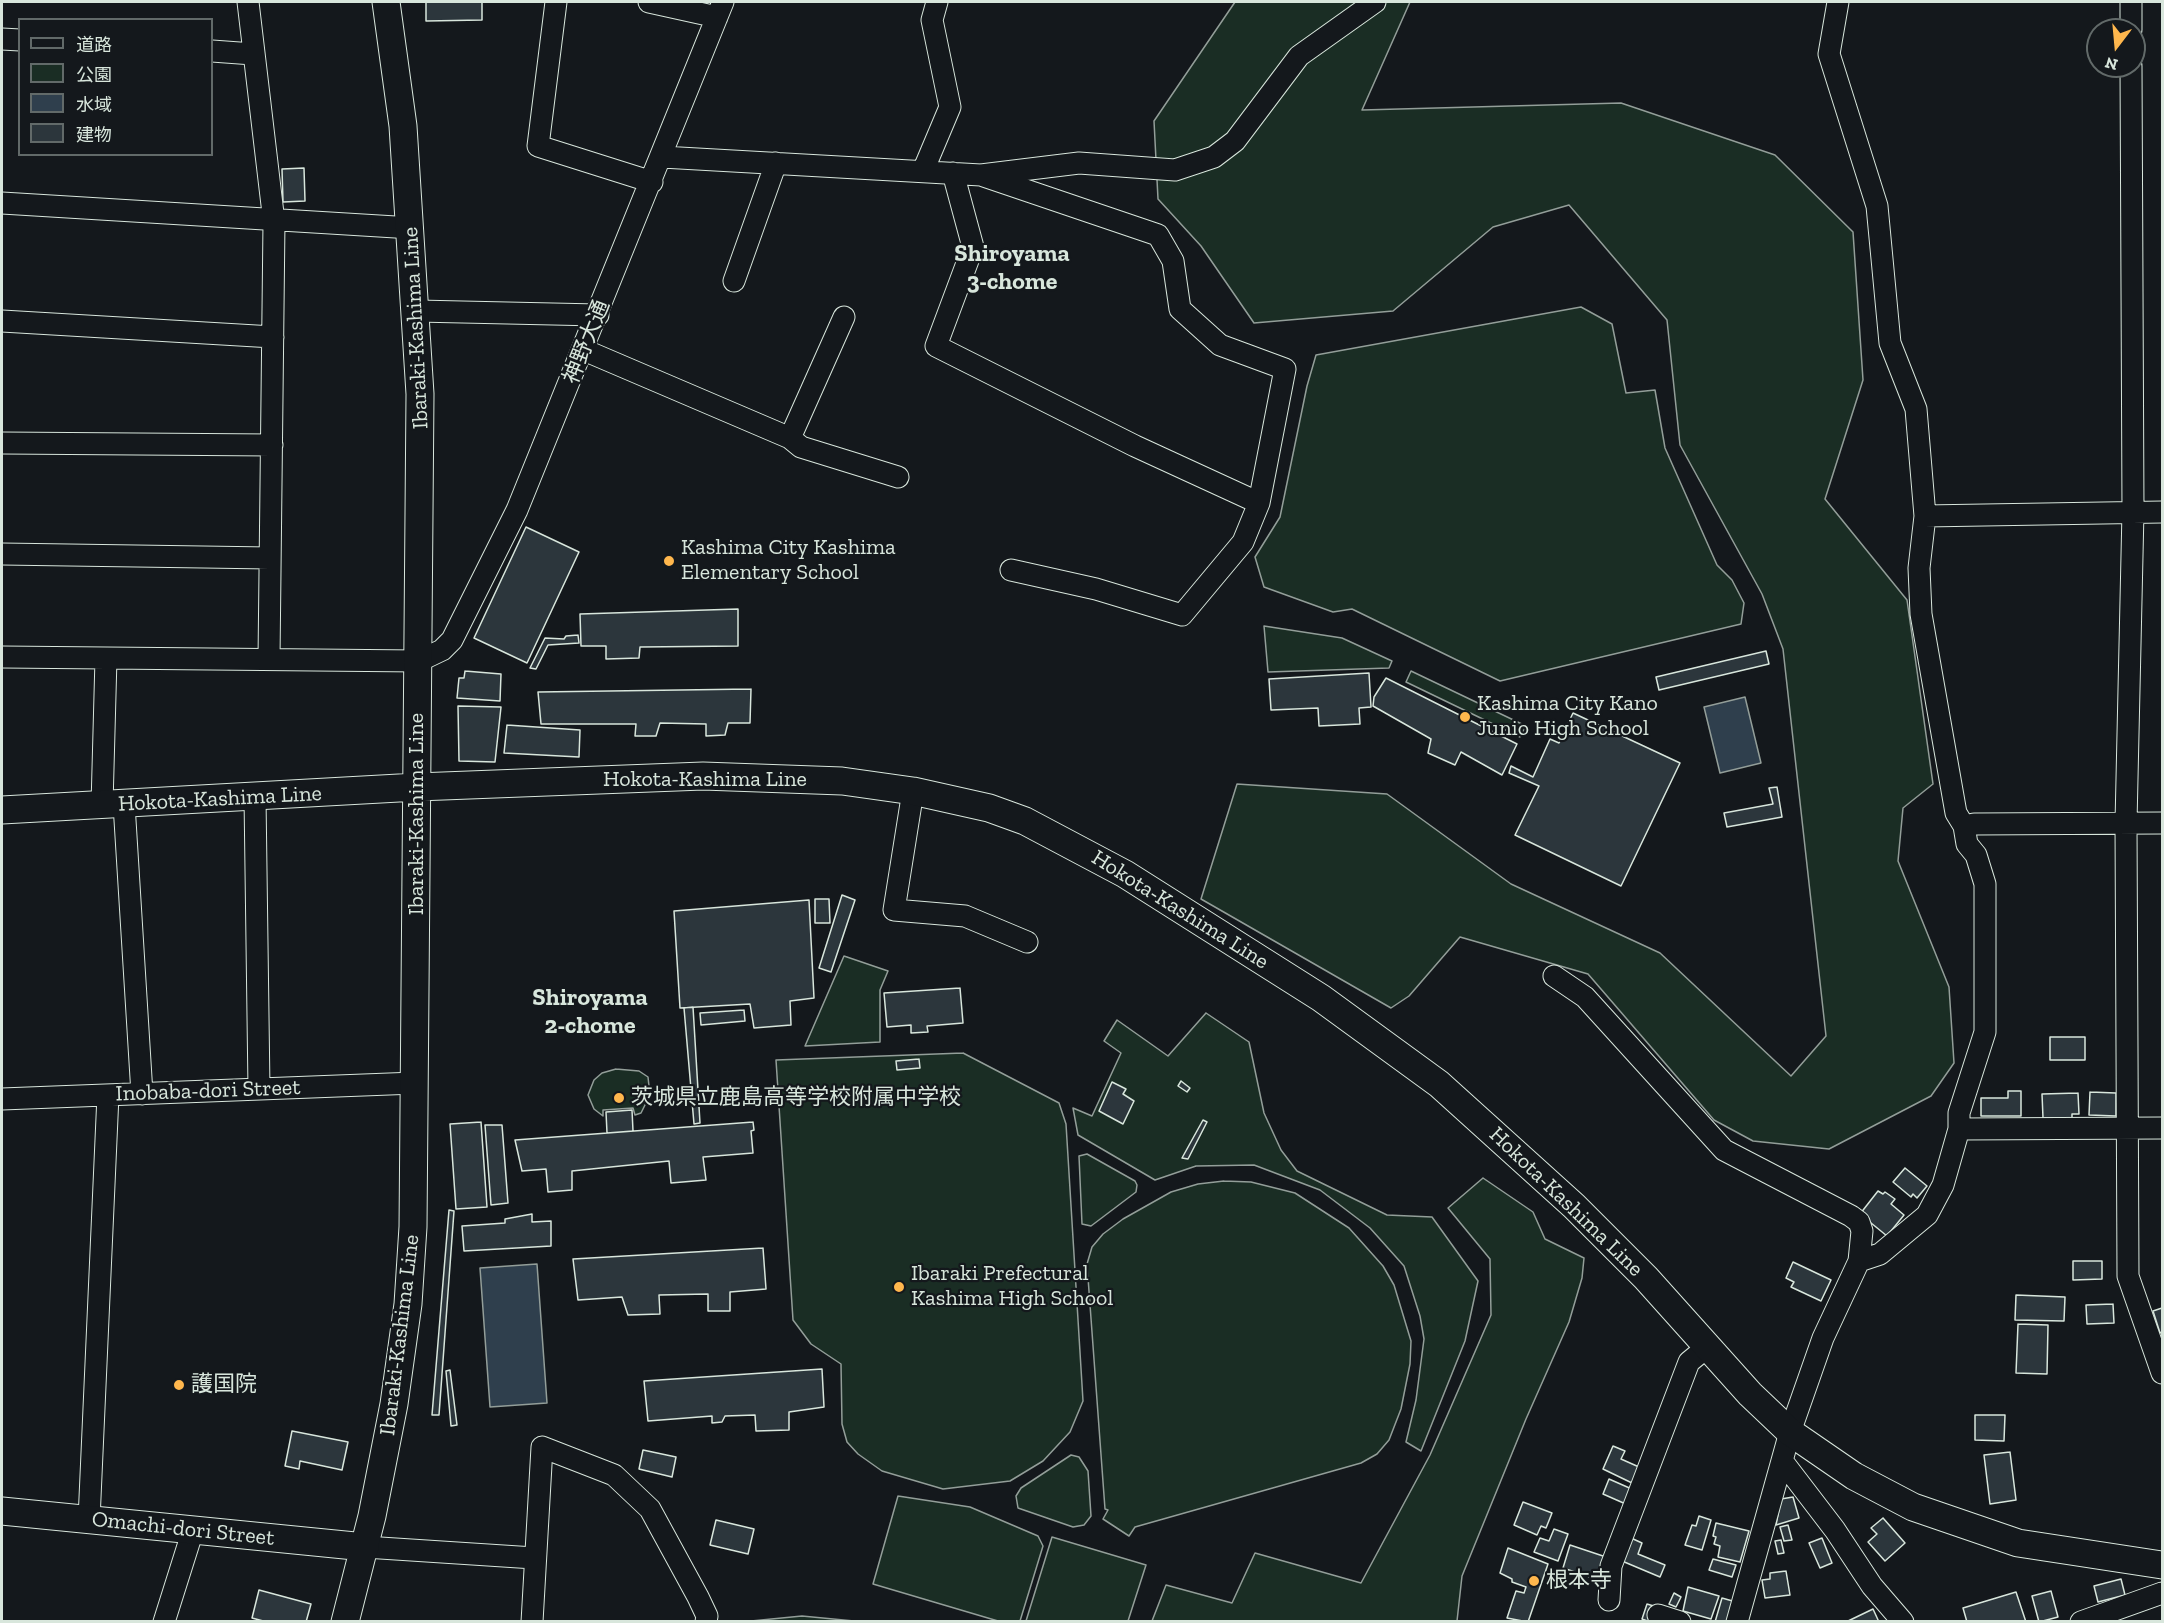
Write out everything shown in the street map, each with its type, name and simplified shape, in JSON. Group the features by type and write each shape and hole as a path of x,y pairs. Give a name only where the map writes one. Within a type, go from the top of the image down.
{"main road":[{"name":"Ibaraki-Kashima Line","path":"345,1622 365,1547 387,1443 408,1304 413,1227 421,486 417,311 412,228 403,126 386,2"},
{"name":"Hokota-Kashima Line","path":"2,810 417,787 703,776 842,781 913,791 989,808 1025,821 1084,850 1244,949 1380,1040 1439,1084 1574,1206 1646,1278 1706,1348 1790,1432 1854,1476 1913,1507 1968,1528 2018,1543 2163,1565"},
{"name":"Omachi-dori Street","path":"2,1511 365,1547"}],"street":[{"path":"248,2 274,222 269,659"},
{"path":"556,2 538,146 652,182"},
{"path":"649,2 720,9"},
{"path":"923,171 950,107 932,20 937,2"},
{"path":"662,157 981,175 1079,164 1175,170 1214,157 1235,141 1299,56 1375,2"},
{"path":"1838,2 1829,54 1877,206 1890,343 1916,409 1925,516 1919,568 1921,614 1956,813 1964,826 1967,844 1976,855 1985,884 1985,1032 1959,1113 1959,1129 1943,1185 1927,1215 1880,1254 1859,1261"},
{"path":"2131,2 2131,18"},
{"name":"神野大通","path":"419,661 442,650 456,633 517,510 584,350 720,9"},
{"path":"2,39 18,40"},
{"path":"213,51 253,54"},
{"path":"2131,78 2133,511 2127,823 2128,1276 2163,1373"},
{"path":"734,281 776,163"},
{"path":"953,173 972,248 936,346 1135,446 1259,503"},
{"path":"981,175 1158,235 1173,261 1180,309 1220,345 1285,369 1259,503 1243,542 1182,615 1096,589 1011,570"},
{"path":"2,203 274,222 412,228"},
{"path":"417,311 598,315"},
{"path":"790,438 844,317"},
{"path":"2,321 273,336"},
{"path":"584,350 790,438 801,447 898,477"},
{"path":"2,442 272,445"},
{"path":"1925,516 2163,512"},
{"path":"2,554 270,558"},
{"path":"2,657 419,661"},
{"path":"106,658 113,805 142,1094"},
{"path":"913,791 894,909 965,916 1027,942"},
{"path":"255,797 259,1089"},
{"path":"1964,826 1974,824 2163,823"},
{"path":"1554,976 1585,997 1724,1150 1859,1222 1862,1231 1859,1261 1823,1338 1790,1432 1737,1622"},
{"name":"Inobaba-dori Street","path":"2,1099 415,1083"},
{"path":"89,1520 108,1095"},
{"path":"1959,1129 2163,1128"},
{"path":"1609,1600 1611,1566 1689,1362 1706,1348"},
{"path":"532,1622 542,1447 614,1475 650,1509 698,1596 707,1616 706,1622"},
{"path":"1782,1462 1835,1530 1872,1586 1903,1622"},
{"path":"164,1622 193,1530"},
{"path":"365,1547 534,1558"},
{"path":"2082,1622 2163,1593"},
{"path":"1658,1615 1680,1622"}],"green space":[{"path":"1235,2 1410,2 1362,110 1621,103 1775,155 1853,232 1863,380 1825,499 1907,600 1933,784 1903,808 1898,861 1949,987 1954,1063 1931,1096 1829,1149 1753,1141 1714,1120 1588,974 1460,937 1409,996 1391,1008 1201,899 1237,784 1387,794 1511,884 1660,953 1791,1076 1826,1036 1783,649 1762,594 1680,445 1667,320 1569,205 1493,227 1393,311 1254,323 1201,246 1158,199 1154,121"},
{"path":"1581,307 1612,324 1626,393 1655,390 1665,448 1717,565 1732,580 1744,603 1741,624 1500,681 1352,609 1333,612 1264,587 1255,557 1280,517 1307,386 1316,355"},
{"path":"1264,626 1342,638 1392,661 1389,668 1268,672"},
{"path":"1411,671 1526,726 1520,737 1406,682"},
{"path":"844,956 888,971 880,990 880,1042 805,1046"},
{"path":"1206,1013 1249,1042 1264,1113 1281,1150 1297,1171 1387,1215 1432,1217 1478,1281 1465,1341 1421,1451 1406,1442 1416,1400 1424,1339 1420,1316 1404,1266 1370,1228 1320,1190 1254,1165 1196,1166 1155,1180 1078,1135 1073,1108 1092,1116 1121,1053 1104,1041 1117,1020 1168,1056"},
{"path":"963,1053 1059,1103 1066,1124 1083,1401 1070,1432 1043,1461 1010,1481 943,1489 882,1471 858,1454 847,1442 842,1424 841,1364 811,1344 793,1320 776,1060"},
{"path":"616,1069 639,1071 648,1077 650,1095 641,1113 635,1115 633,1108 603,1110 603,1116 594,1109 588,1095 594,1080 602,1073"},
{"path":"1087,1154 1135,1181 1137,1185 1136,1192 1091,1226 1082,1224 1079,1156"},
{"path":"1483,1178 1533,1212 1545,1239 1584,1258 1582,1278 1569,1322 1526,1419 1462,1576 1457,1621 1152,1621 1166,1585 1232,1603 1255,1553 1361,1583 1430,1455 1491,1315 1490,1259 1448,1208"},
{"path":"1224,1181 1251,1182 1295,1193 1349,1228 1383,1266 1394,1285 1411,1341 1410,1364 1401,1409 1389,1440 1377,1454 1361,1463 1135,1527 1129,1536 1103,1519 1108,1510 1105,1509 1087,1264 1092,1247 1103,1234 1123,1219 1171,1192 1198,1184"},
{"path":"1071,1455 1079,1457 1088,1471 1091,1516 1084,1525 1073,1527 1018,1508 1016,1496 1021,1488"},
{"path":"898,1496 970,1507 1038,1536 1043,1546 1020,1621 998,1621 873,1584"},
{"path":"1052,1537 1146,1565 1128,1621 1026,1621"},
{"path":"802,1616 854,1621 751,1621"}],"water":[{"path":"1745,697 1761,763 1720,773 1704,707"},
{"path":"537,1264 547,1403 490,1407 480,1268"}],"building":[{"path":"426,2 482,2 482,20 426,21"},
{"path":"304,168 305,201 283,202 282,169"},
{"path":"526,527 579,552 527,663 474,638"},
{"path":"738,609 738,646 640,647 639,658 606,659 606,646 581,646 580,614"},
{"path":"578,635 579,643 548,645 536,669 530,668 545,638 564,639 566,636"},
{"path":"1766,651 1769,664 1659,690 1656,677"},
{"path":"465,671 501,674 500,701 457,698 459,678 464,678"},
{"path":"1369,673 1371,707 1359,708 1360,724 1319,726 1318,708 1271,710 1269,679"},
{"path":"1386,678 1517,744 1502,775 1461,752 1455,765 1428,753 1431,739 1373,706 1374,697"},
{"path":"751,689 750,723 728,723 725,735 706,736 706,724 660,723 656,736 635,736 636,724 541,724 538,692"},
{"path":"458,706 501,707 495,762 459,761"},
{"path":"1573,713 1680,763 1621,886 1515,835 1539,786 1509,773 1511,766 1533,777 1550,739 1559,743"},
{"path":"507,725 580,730 579,757 504,753"},
{"path":"1777,787 1782,817 1727,827 1724,813 1773,804 1769,788"},
{"path":"842,895 855,900 831,972 819,968"},
{"path":"815,899 829,899 830,923 815,923"},
{"path":"809,900 814,998 790,1001 791,1025 754,1028 750,1004 680,1008 674,911"},
{"path":"960,988 963,1023 927,1026 928,1032 911,1033 911,1025 887,1027 884,993"},
{"path":"693,1007 700,1123 694,1124 684,1008"},
{"path":"744,1010 745,1021 701,1025 700,1013"},
{"path":"2050,1037 2085,1037 2085,1060 2050,1060"},
{"path":"919,1059 920,1068 897,1070 896,1061"},
{"path":"1181,1081 1190,1088 1187,1092 1178,1086"},
{"path":"1112,1082 1126,1089 1123,1094 1134,1101 1123,1124 1099,1111"},
{"path":"2008,1091 2021,1091 2021,1116 1981,1116 1981,1098 2008,1098"},
{"path":"2090,1092 2116,1093 2116,1116 2089,1115"},
{"path":"2078,1093 2079,1114 2072,1114 2072,1118 2043,1118 2042,1094"},
{"path":"632,1110 633,1131 607,1133 606,1112"},
{"path":"1203,1120 1207,1122 1188,1159 1182,1158"},
{"path":"481,1122 487,1207 456,1209 450,1124"},
{"path":"753,1122 754,1130 751,1131 753,1153 703,1157 706,1180 671,1183 669,1161 572,1171 572,1190 548,1192 546,1169 522,1171 515,1140"},
{"path":"485,1125 502,1125 508,1203 491,1205"},
{"path":"1905,1168 1927,1186 1917,1198 1913,1194 1911,1197 1893,1182"},
{"path":"1878,1191 1883,1194 1885,1192 1895,1199 1891,1204 1904,1215 1887,1236 1860,1214"},
{"path":"449,1210 454,1211 439,1415 432,1415"},
{"path":"532,1214 532,1222 551,1221 551,1246 464,1251 462,1226 505,1223 505,1219"},
{"path":"763,1248 766,1289 730,1292 730,1311 708,1311 708,1294 659,1295 660,1314 628,1315 622,1297 578,1300 573,1259"},
{"path":"2073,1261 2102,1261 2102,1279 2073,1280"},
{"path":"1793,1262 1831,1280 1821,1301 1791,1287 1794,1282 1786,1278"},
{"path":"2016,1295 2065,1297 2064,1321 2015,1320"},
{"path":"2113,1304 2114,1323 2087,1324 2086,1305"},
{"path":"2162,1308 2162,1332 2160,1333 2153,1311"},
{"path":"2018,1324 2048,1325 2047,1374 2016,1373"},
{"path":"822,1369 824,1407 789,1412 789,1430 756,1431 755,1415 725,1416 722,1422 712,1423 712,1416 648,1421 644,1381"},
{"path":"450,1370 457,1425 451,1426 446,1371"},
{"path":"1975,1415 2005,1415 2004,1441 1975,1440"},
{"path":"292,1431 348,1442 342,1470 300,1461 299,1469 285,1466"},
{"path":"1613,1446 1625,1451 1621,1459 1639,1467 1632,1483 1603,1469"},
{"path":"643,1450 676,1457 672,1477 639,1469"},
{"path":"2010,1452 2016,1500 1990,1504 1984,1455"},
{"path":"1609,1479 1634,1490 1628,1505 1603,1494"},
{"path":"1793,1497 1799,1518 1776,1525 1781,1499"},
{"path":"1523,1502 1552,1513 1546,1528 1541,1526 1537,1535 1514,1525"},
{"path":"1699,1516 1711,1520 1702,1550 1685,1545 1692,1525 1696,1526"},
{"path":"1883,1518 1905,1543 1885,1561 1868,1542 1877,1534 1871,1528"},
{"path":"716,1520 754,1529 748,1554 710,1545"},
{"path":"1716,1523 1749,1531 1740,1562 1718,1557 1720,1546 1714,1544 1716,1537 1713,1536"},
{"path":"1788,1525 1792,1540 1784,1541 1780,1527"},
{"path":"1554,1529 1568,1534 1558,1561 1534,1552 1540,1538 1549,1541"},
{"path":"1631,1538 1642,1543 1638,1554 1665,1565 1660,1577 1622,1561"},
{"path":"1822,1538 1832,1563 1820,1568 1809,1543"},
{"path":"1781,1540 1784,1553 1778,1554 1775,1541"},
{"path":"1570,1545 1606,1557 1599,1580 1563,1568"},
{"path":"1508,1548 1548,1564 1528,1622 1507,1618 1516,1591 1524,1593 1526,1587 1512,1582 1512,1579 1500,1573"},
{"path":"1713,1559 1736,1565 1732,1577 1709,1570"},
{"path":"1786,1571 1790,1595 1765,1598 1762,1580 1770,1579 1770,1573"},
{"path":"2121,1579 2125,1595 2098,1602 2094,1586"},
{"path":"1688,1587 1719,1596 1711,1619 1683,1611"},
{"path":"259,1590 311,1604 306,1622 267,1622 252,1618"},
{"path":"2051,1591 2058,1617 2039,1622 2032,1596"},
{"path":"2016,1592 2026,1622 1967,1622 1963,1608"},
{"path":"1674,1593 1681,1597 1676,1607 1669,1604"},
{"path":"1722,1598 1736,1602 1730,1622 1715,1622"},
{"path":"1647,1604 1657,1607 1650,1622 1642,1619"},
{"path":"1873,1609 1879,1622 1846,1622"}],"place":[{"name":"Kashima City Kashima Elementary School","path":"669,561"},
{"name":"Kashima City Kano Junio High School","path":"1465,717"},
{"name":"茨城県立鹿島高等学校附属中学校","path":"619,1098"},
{"name":"Ibaraki Prefectural Kashima High School","path":"899,1287"},
{"name":"護国院","path":"179,1385"},
{"name":"根本寺","path":"1534,1581"}],"district":[{"name":"Shiroyama 3-chome","path":"1012,268"},
{"name":"Shiroyama 2-chome","path":"590,1012"}]}
